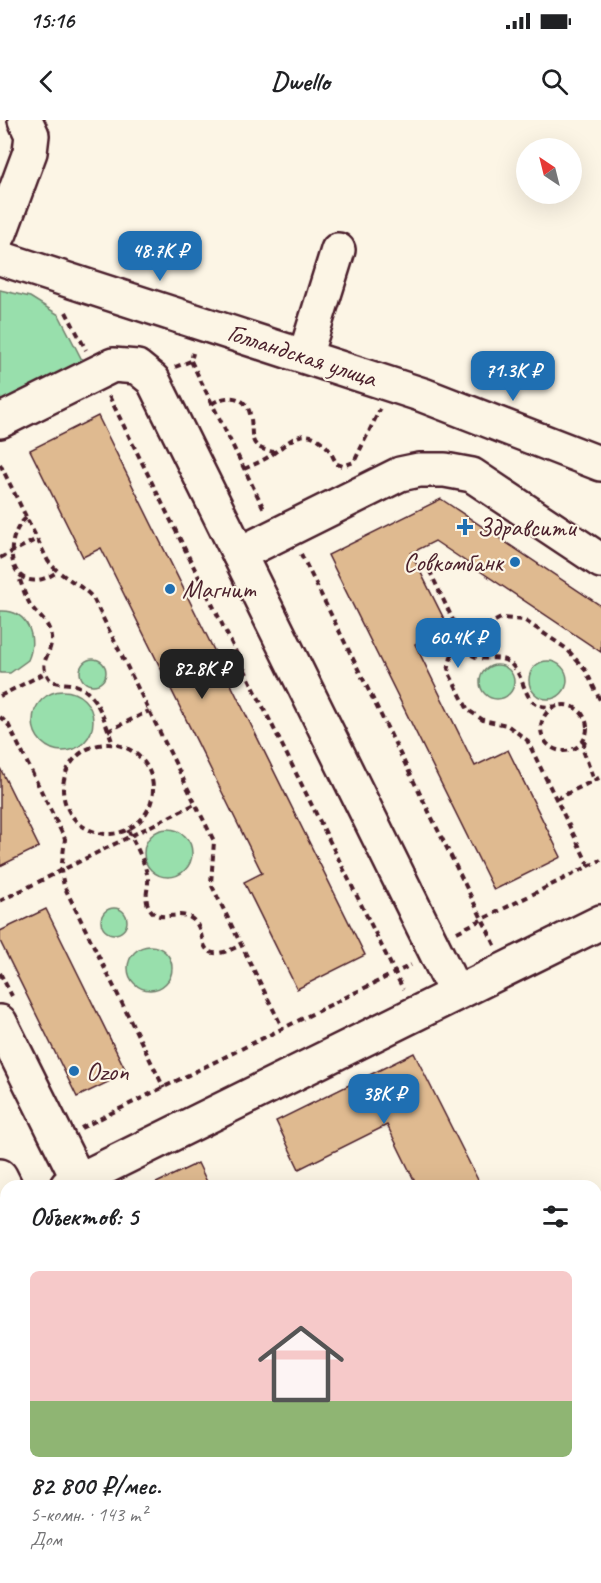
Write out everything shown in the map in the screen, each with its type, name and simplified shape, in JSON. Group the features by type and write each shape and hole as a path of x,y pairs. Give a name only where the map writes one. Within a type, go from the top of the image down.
{"street":[{"path":"0,233 30,152 32,135 25,120"},
{"path":"305,356 338,249"},
{"name":"Голландская улица","path":"0,258 423,395 601,464"},
{"path":"0,421 113,365 129,365 146,372 153,380 456,993"},
{"path":"239,554 400,474 419,470 445,470 472,475 601,561"},
{"path":"81,1180 601,922"},
{"path":"0,1022 71,1180"}],"path":[{"path":"66,312 415,1014"},
{"path":"191,361 244,469 283,532 506,969"},
{"path":"212,404 224,397 231,397 244,403 251,417 250,426 254,442 267,451 276,452"},
{"path":"244,469 276,452 287,440 307,436 324,443 337,464 348,465 357,458 381,406"},
{"path":"0,465 37,539 57,572 77,584 93,598 214,841 211,884 283,1029"},
{"path":"14,523 26,518"},
{"path":"1,558 37,539"},
{"path":"1,551 4,564"},
{"path":"425,561 473,657 482,660 496,658 505,660 513,666 527,695 535,704 547,707 576,708 583,714 588,722 583,750 594,780"},
{"path":"7,570 20,580 26,598 50,630 52,640 44,663 45,674 51,681 86,691 101,712 113,744"},
{"path":"20,580 45,580 57,572"},
{"path":"589,866 527,740 507,725 483,720 468,710 448,671 452,653 463,637 501,618 524,620 567,649 586,671 601,702"},
{"path":"0,696 45,674"},
{"path":"558,706 544,717 541,725 546,743 561,752 571,751 585,740"},
{"path":"108,731 149,711"},
{"path":"0,717 8,724 64,839 61,871 64,886 164,1088"},
{"path":"113,744 129,749 142,759 151,774 153,790 150,806 141,820 128,830 112,834 95,832 81,825 70,813 64,797 64,780 70,765 82,753 96,746 113,744"},
{"path":"556,799 601,777"},
{"path":"0,901 195,804"},
{"path":"128,830 147,874 146,899 153,913 161,917 184,915 192,918 197,924 203,944 215,954 224,953 241,945"},
{"path":"78,1130 395,973 482,919 601,860"}],"green space":[{"path":"0,290 30,297 59,315 86,368 0,410"},
{"path":"0,611 18,615 24,620 31,634 32,643 28,660 10,673 0,673"},
{"path":"93,659 102,663 106,672 102,681 93,685 84,681 80,672 84,663"},
{"path":"548,661 562,666 567,680 562,694 548,699 534,694 529,680 534,666"},
{"path":"497,665 509,670 514,682 509,694 497,699 485,694 480,682 485,670"},
{"path":"57,691 69,691 80,696 88,704 93,721 91,733 80,746 69,751 57,751 46,746 38,738 33,727 33,715 38,704 46,696"},
{"path":"163,829 173,829 185,836 192,848 192,858 185,870 173,877 163,877 148,866 144,858 144,848 155,833"},
{"path":"114,908 123,912 127,921 123,930 114,934 105,930 101,921 105,912"},
{"path":"150,946 165,953 172,968 165,983 150,990 135,983 128,968 135,953"}],"building":[{"path":"98,416 365,955 297,989 244,882 262,873 222,792 101,548 83,557 30,450"},
{"path":"441,499 601,606 601,652 435,541 411,553 448,627 415,644 475,766 508,750 561,857 494,890 328,555"},
{"path":"0,768 39,847 0,866"},
{"path":"46,909 127,1073 77,1097 0,941 0,931"},
{"path":"414,1053 478,1180 414,1180 387,1125 299,1169 276,1121"},
{"path":"198,1163 206,1180 163,1180"}],"place":[{"name":"Здравсити","path":"465,527"},
{"name":"Совкомбанк","path":"515,562"},
{"name":"Магнит","path":"170,589"},
{"name":"Ozon","path":"74,1071"}]}
